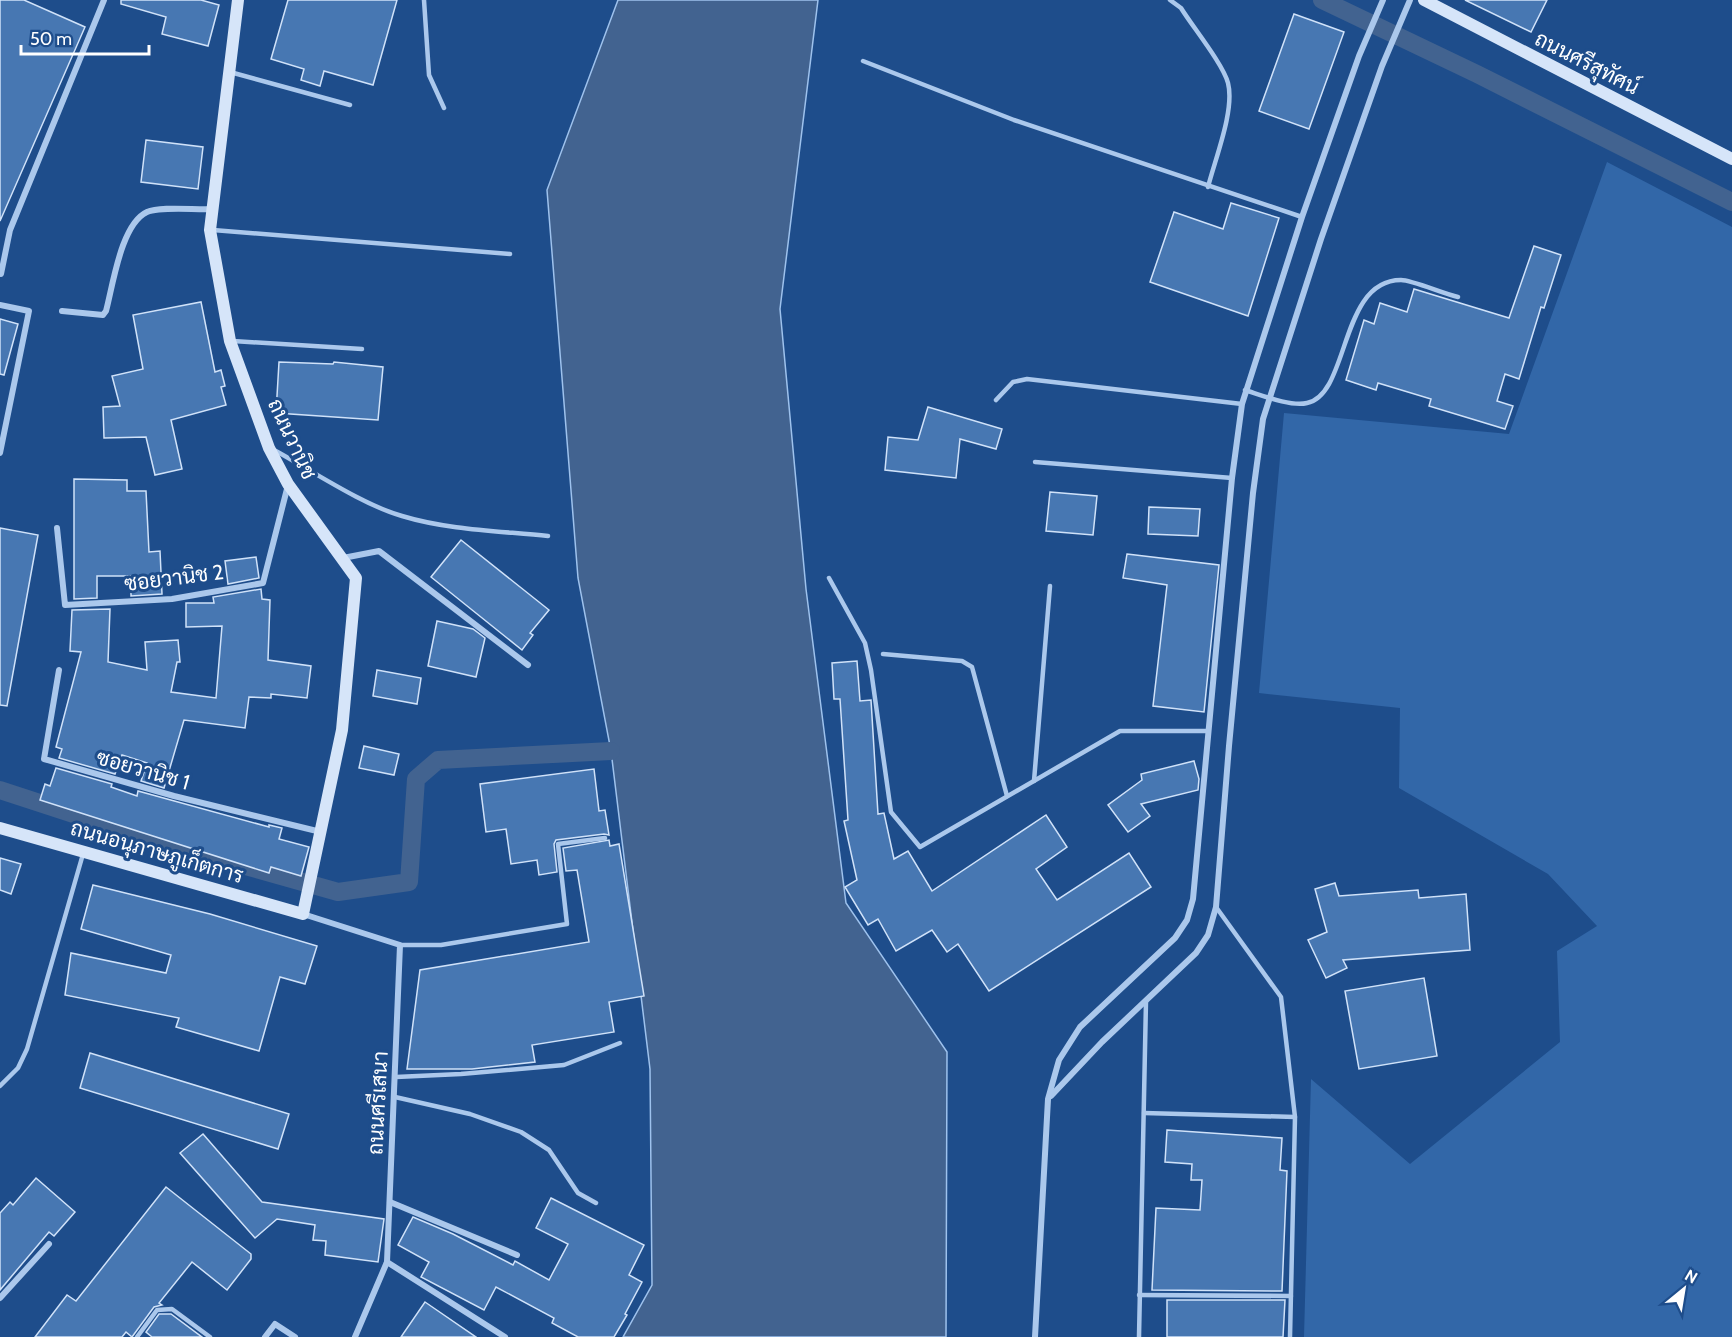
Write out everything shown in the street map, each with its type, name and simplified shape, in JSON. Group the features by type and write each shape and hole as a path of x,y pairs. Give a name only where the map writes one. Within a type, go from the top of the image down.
{"street":[{"path":"1,274 10,230 104,0"},
{"name":"ถนนวานิช","path":"237,0 210,230 230,341 269,448 288,484 356,578 342,730 303,914"},
{"path":"1048,1099 1102,1042 1196,952 1208,935 1216,907 1252,504 1268,398 1382,66 1410,0"},
{"name":"ถนนศรีสุทัศน์","path":"1424,0 1732,159"},
{"path":"1035,1337 1048,1099 1059,1060 1080,1027 1175,938 1187,920 1193,899 1232,478 1242,404 1302,217 1359,56 1381,3"},
{"path":"62,311 103,315 129,229 139,217 149,211 213,209"},
{"path":"0,305 29,311 2,432 0,453"},
{"name":"ซอยวานิช 2","path":"57,528 65,605 172,599 263,583 288,484"},
{"path":"342,558 379,551 528,665"},
{"name":"ซอยวานิช 1","path":"59,670 44,759 174,796 321,832"},
{"name":"ถนนอนุภาษภูเก็ตการ","path":"0,828 303,914"},
{"path":"303,914 400,945"},
{"name":"ถนนศรีเสนา","path":"387,1262 400,945"},
{"path":"390,1202 517,1255"},
{"path":"0,1298 49,1244"},
{"path":"355,1337 387,1262 505,1337"},
{"path":"265,1337 275,1324 295,1337"}],"lane":[{"path":"424,0 429,75 444,108"},
{"path":"1170,0 1181,8 1228,80 1230,95 1228,110 1208,187"},
{"path":"863,61 1014,120 1302,217"},
{"path":"227,71 350,105"},
{"path":"210,230 510,254"},
{"path":"1245,390 1268,398 1307,403 1326,393 1354,318 1367,298 1384,285 1402,280 1458,297"},
{"path":"230,341 362,349"},
{"path":"996,400 1013,382 1028,379 1242,404"},
{"path":"269,448 353,494 401,516 463,527 548,536"},
{"path":"1035,462 1232,478"},
{"path":"829,578 865,644 871,670 891,812 920,847 1119,731 1207,731"},
{"path":"1034,781 1050,586"},
{"path":"883,654 962,661 972,667 1007,796"},
{"path":"400,945 441,945 567,924 558,844 605,838"},
{"path":"0,1086 18,1068 27,1049 84,852"},
{"path":"1216,907 1281,997 1295,1117 1290,1337"},
{"path":"1139,1337 1146,1000"},
{"path":"396,1077 564,1065 620,1043"},
{"path":"395,1097 470,1114 521,1132 549,1150 578,1192 596,1203"},
{"path":"1144,1113 1295,1117"},
{"path":"1139,1295 1291,1296"},
{"path":"137,1337 157,1310 172,1309 210,1337"}],"shaded area":[{"path":"618,0 818,0 780,309 806,589 846,903 947,1052 946,1337 623,1337 652,1285 650,1069 611,751 578,578 547,190"},
{"path":"1607,162 1732,227 1732,1337 1304,1337 1311,1079 1410,1164 1560,1042 1557,951 1597,926 1548,874 1399,788 1400,708 1259,693 1284,413 1509,434"}],"building":[{"path":"0,0 24,0 85,27 0,221"},
{"path":"121,0 201,0 219,5 208,46 162,34 166,17 121,4"},
{"path":"288,0 397,0 373,85 324,71 320,86 301,80 304,69 271,59"},
{"path":"1465,0 1547,0 1531,32"},
{"path":"1294,14 1344,32 1309,129 1259,111"},
{"path":"146,140 203,147 198,189 141,182"},
{"path":"1231,203 1279,218 1248,316 1150,282 1174,212 1223,229"},
{"path":"1534,246 1561,255 1544,308 1541,307 1519,379 1505,374 1497,401 1513,406 1505,429 1429,406 1431,399 1378,383 1376,390 1346,380 1364,320 1374,324 1380,303 1407,312 1414,289 1509,318"},
{"path":"201,302 215,372 221,370 225,386 221,387 226,405 171,420 182,469 155,475 146,437 104,438 103,407 120,406 112,376 143,369 133,315"},
{"path":"0,319 18,324 4,375 0,374"},
{"path":"279,362 333,364 334,362 383,367 378,420 276,413"},
{"path":"928,407 1002,429 996,449 960,439 956,478 885,470 888,437 918,440"},
{"path":"74,479 127,480 127,491 146,491 149,552 160,551 162,594 131,596 131,576 97,576 97,598 74,599"},
{"path":"1050,492 1097,496 1093,535 1046,531"},
{"path":"1149,507 1200,509 1198,536 1148,534"},
{"path":"0,528 38,535 7,706 0,705"},
{"path":"461,540 549,610 530,633 533,635 522,650 431,577"},
{"path":"1127,554 1219,565 1204,712 1153,706 1167,585 1123,578"},
{"path":"256,557 259,578 228,584 225,561"},
{"path":"261,589 262,599 270,600 268,660 311,666 307,698 271,694 271,698 249,697 245,728 184,720 164,788 141,781 147,763 122,755 115,774 59,758 62,749 56,747 81,652 70,651 72,610 110,609 108,662 147,670 145,642 178,640 180,662 177,662 171,692 216,698 222,626 186,627 186,603 214,603 213,597"},
{"path":"437,621 473,629 485,638 476,677 428,666"},
{"path":"857,661 860,701 871,700 878,814 884,813 894,859 908,851 932,891 1046,815 1067,847 1036,869 1057,900 1129,853 1151,887 989,991 958,944 947,952 932,930 896,951 878,919 868,925 845,887 857,880 844,821 848,820 840,699 834,699 832,663"},
{"path":"377,670 421,678 417,704 373,696"},
{"path":"364,746 399,754 394,775 359,768"},
{"path":"1194,761 1199,779 1198,790 1141,804 1150,816 1128,832 1108,805 1142,780 1141,774"},
{"path":"56,768 112,784 111,787 137,796 138,791 269,827 269,825 282,828 279,839 309,847 301,876 271,867 269,873 40,800 45,784 50,786"},
{"path":"594,769 599,811 605,810 609,835 556,840 554,844 557,872 539,875 537,860 511,864 506,829 486,832 480,784"},
{"path":"609,840 610,846 619,844 644,996 609,1002 614,1032 532,1045 535,1062 472,1069 407,1069 420,970 589,942 577,870 566,871 563,848"},
{"path":"0,858 21,864 11,894 0,890"},
{"path":"1335,883 1339,896 1418,890 1419,898 1466,894 1470,950 1343,960 1347,968 1326,978 1308,940 1327,932 1315,889"},
{"path":"93,885 210,914 317,946 305,984 280,977 259,1051 176,1027 179,1018 65,995 71,953 166,973 171,955 81,929"},
{"path":"1424,978 1437,1056 1359,1069 1345,991"},
{"path":"90,1053 289,1114 278,1149 80,1088"},
{"path":"1167,1130 1282,1138 1280,1170 1287,1171 1282,1291 1152,1290 1156,1208 1200,1210 1202,1180 1191,1180 1192,1164 1165,1162"},
{"path":"203,1134 262,1202 384,1219 378,1262 325,1255 326,1241 313,1240 315,1225 277,1219 255,1238 180,1153"},
{"path":"36,1178 75,1212 54,1236 49,1232 0,1290 0,1213 10,1202 13,1205"},
{"path":"166,1187 251,1254 251,1259 227,1290 192,1262 159,1303 162,1305 154,1307 132,1337 126,1332 122,1337 35,1337 67,1295 76,1301"},
{"path":"551,1198 644,1245 629,1275 642,1282 614,1337 578,1337 552,1323 554,1318 496,1287 484,1310 421,1277 429,1262 398,1245 413,1217 453,1234 513,1265 515,1261 549,1280 568,1244 536,1228"},
{"path":"1167,1300 1285,1300 1283,1337 1167,1337"},
{"path":"425,1302 476,1337 401,1337"},
{"path":"159,1314 171,1314 202,1337 152,1337 146,1332"}],"waterway":[{"path":"1322,0 1477,74 1732,202"},
{"path":"0,790 156,841 338,892 409,882 416,779 438,760 611,751"}]}
